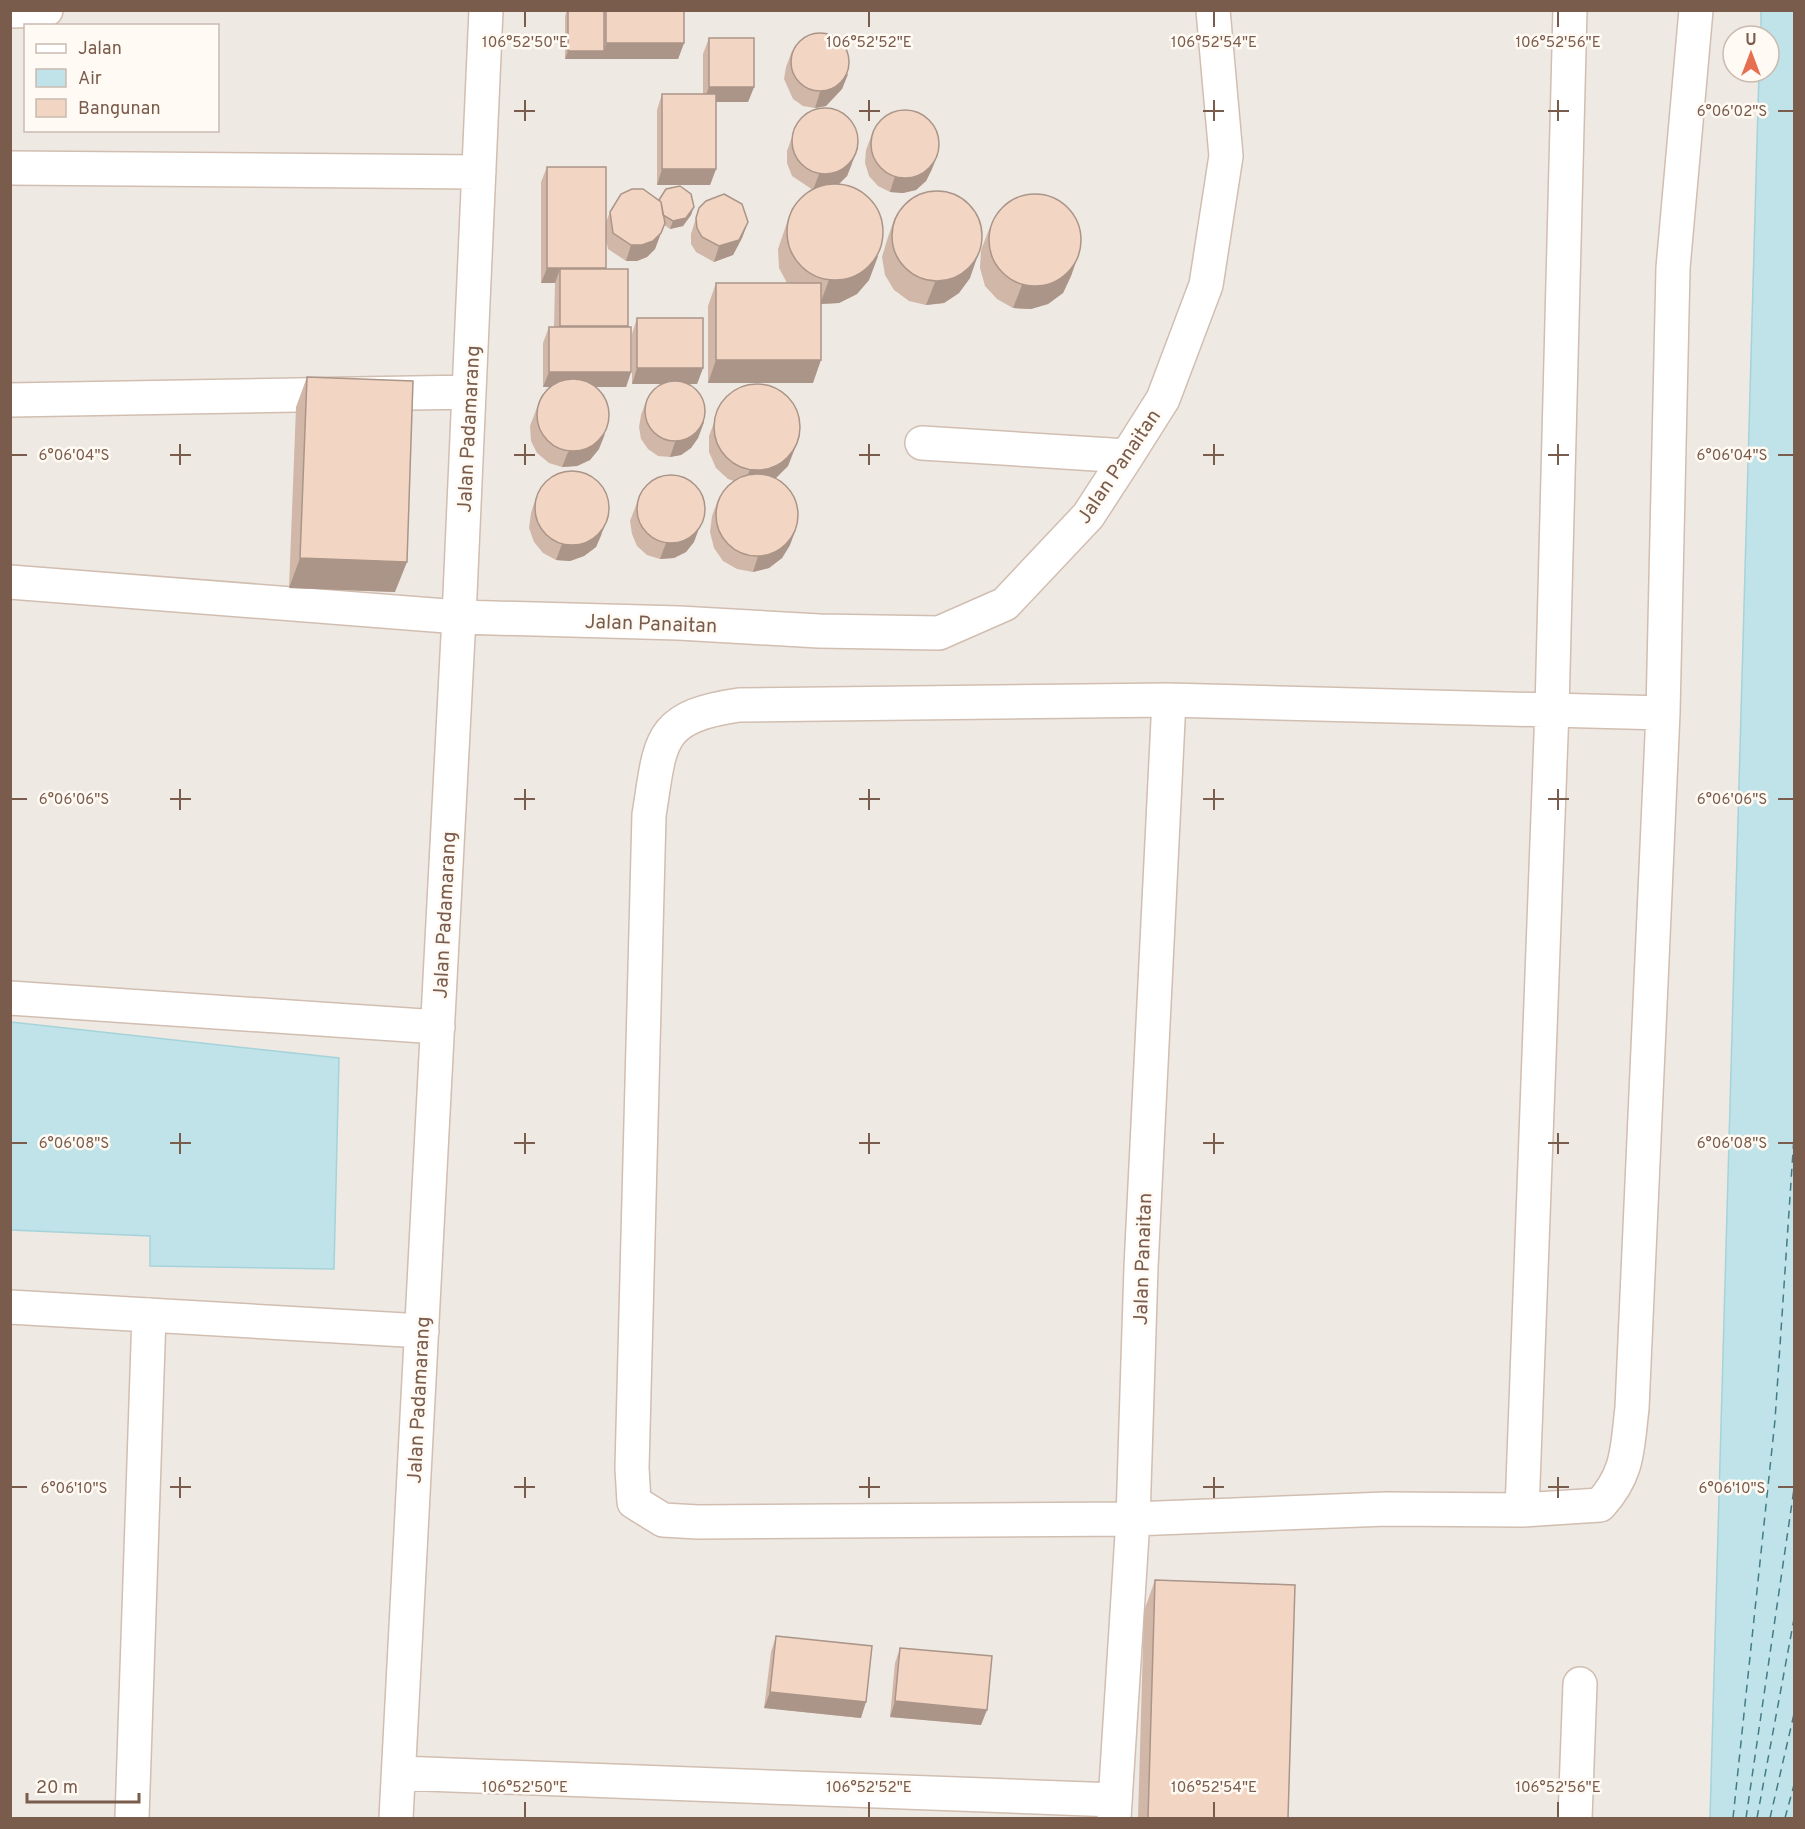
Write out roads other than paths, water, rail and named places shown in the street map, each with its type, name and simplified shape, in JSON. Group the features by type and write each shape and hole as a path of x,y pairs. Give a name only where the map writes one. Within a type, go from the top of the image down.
{"lane":[{"path":"10,11 46,10"},
{"name":"Jalan Padamarang","path":"396,1818 459,616 486,10"},
{"name":"Jalan Panaitan","path":"10,582 459,616 679,623 819,632 939,633 1005,604 1088,516 1163,399 1206,285 1226,156 1213,10"},
{"path":"1522,1510 1552,710 1570,10"},
{"path":"1664,713 1169,700 739,705 705,710 678,723 662,746 649,815 632,1468 634,1502 663,1520 698,1522 1133,1519 1386,1509 1522,1510 1600,1505 1617,1486 1626,1455 1632,1396 1664,713 1673,268 1696,10"},
{"path":"10,168 479,172"},
{"path":"10,400 469,392"},
{"path":"922,443 1127,456"},
{"name":"Jalan Panaitan","path":"1115,1809 1133,1519 1141,1267 1169,700"},
{"path":"10,998 438,1027"},
{"path":"10,1307 422,1331"},
{"path":"132,1818 149,1315"},
{"path":"1575,1818 1580,1684"},
{"path":"399,1773 1115,1809"}],"water":[{"path":"1794,10 1794,1818 1710,1818 1759,84 1781,84 1781,24 1761,24 1761,11"},
{"path":"11,1022 339,1058 334,1269 150,1266 150,1236 11,1230"}]}
